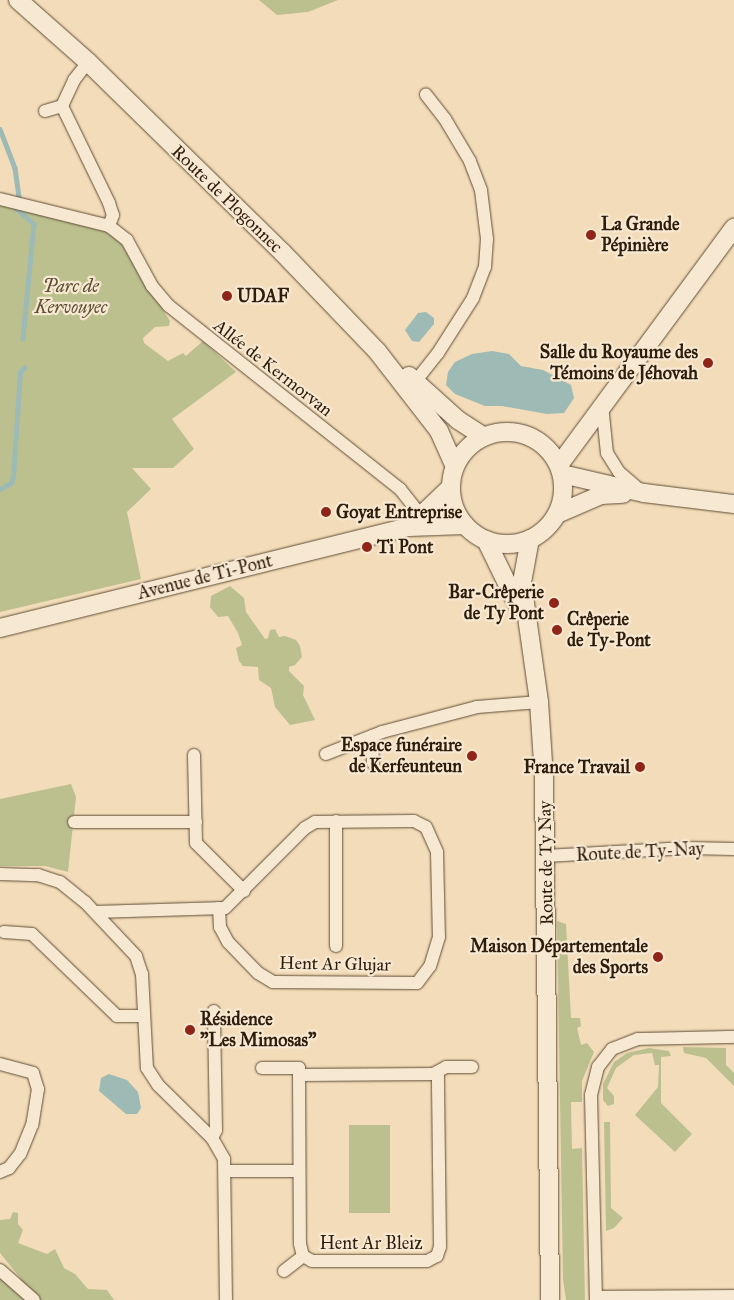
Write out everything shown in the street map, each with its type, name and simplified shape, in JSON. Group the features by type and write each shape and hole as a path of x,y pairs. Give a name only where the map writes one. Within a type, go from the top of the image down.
{"main road":[{"name":"Route de Plogonnec","path":"18,0 74,48 282,252 412,386 484,437"},
{"name":"Route de Plogonnec","path":"34,0 74,48"},
{"path":"560,469 584,428 734,228"},
{"name":"Route de Plogonnec","path":"412,386 439,431 455,467"},
{"path":"544,445 584,428"},
{"path":"515,432 544,445 560,469 563,487 557,514 547,527 530,539 516,543 486,540 465,525 454,508 451,487 455,467 467,449 484,437 515,432"},
{"path":"560,469 644,493 734,504"},
{"path":"420,523 451,487"},
{"path":"557,514 601,495 644,493"},
{"name":"Avenue de Ti-Pont","path":"0,628 420,523 465,525"},
{"name":"Route de Ty Nay","path":"530,539 522,573 526,630 539,702 546,856 552,1277 550,1299"},
{"name":"Route de Ty Nay","path":"486,540 510,585 526,630"}],"street":[{"path":"45,111 62,106 74,80 88,62"},
{"path":"412,386 473,298 485,267 487,239 481,190 470,161 445,119 426,95"},
{"path":"62,106 110,203 113,215 109,226"},
{"name":"Allée de Kermorvan","path":"0,199 109,226 127,240 152,286 177,315 400,490 420,523"},
{"path":"602,405 603,434 609,457 623,477 644,493"},
{"path":"326,754 372,736 477,706 539,702"},
{"path":"372,736 373,762"},
{"path":"194,755 197,846 244,891"},
{"name":"Hent Ar Glujar","path":"219,908 220,927 228,942 258,973 273,982 417,983 430,966 439,937 438,858 432,838 422,823 407,820 336,821 336,946"},
{"path":"95,912 219,908 229,906 305,828 315,822 336,821"},
{"path":"74,822 196,822"},
{"name":"Route de Ty-Nay","path":"546,856 686,848 734,849"},
{"path":"0,874 54,878 74,892 136,956 142,974 145,1055 150,1074 212,1138 220,1150 225,1171 226,1300"},
{"path":"4,932 32,934 116,1016 143,1016"},
{"path":"212,1138 216,1130 214,1011"},
{"path":"734,1037 638,1039 612,1049 598,1066 591,1095 596,1299 734,1296"},
{"path":"0,1064 33,1073 38,1089 32,1125 20,1154 9,1168 0,1172"},
{"path":"262,1068 299,1068 299,1075 438,1073 446,1068 472,1067"},
{"name":"Hent Ar Bleiz","path":"299,1075 300,1244 303,1256 312,1261 427,1261 437,1256 440,1247 438,1073"},
{"path":"225,1171 299,1171"},
{"name":"Hent Ar Bleiz","path":"284,1271 303,1256"},
{"path":"1,1272 34,1300"}],"green space":[{"path":"259,0 338,0 308,12 277,15"},
{"name":"Parc de Kervouyec","path":"0,204 99,228 120,241 170,321 169,326 155,327 143,338 144,343 168,361 183,353 186,356 203,341 236,372 172,419 194,449 173,468 132,468 151,489 127,512 141,579 0,612"},
{"path":"230,586 244,598 246,612 265,639 268,638 270,630 275,629 279,637 285,636 296,640 300,646 302,657 295,665 289,667 289,671 304,686 303,695 315,720 290,725 275,707 271,688 259,680 258,667 243,666 239,661 236,648 242,645 238,633 228,616 218,617 210,607 211,596"},
{"path":"71,784 76,797 68,872 45,866 0,866 0,799"},
{"path":"557,921 566,924 571,1018 580,1018 581,1026 577,1028 581,1045 587,1043 594,1052 582,1081 582,1102 571,1102 572,1149 582,1148 585,1300 566,1300 563,1279"},
{"path":"683,1047 726,1048 726,1065 734,1073 734,1086 706,1058 684,1053"},
{"path":"649,1048 669,1051 671,1056 661,1057 661,1103 692,1134 675,1152 635,1115 658,1087 659,1065 655,1065 652,1053 634,1055 616,1068 607,1088 614,1096 614,1104 608,1106 603,1100 603,1084 614,1062 627,1053"},
{"path":"604,1122 610,1122 611,1208 623,1218 614,1228 606,1231"},
{"path":"349,1125 390,1125 390,1213 349,1213"},
{"path":"13,1212 18,1213 18,1224 23,1230 18,1243 47,1254 55,1249 64,1268 75,1274 88,1289 107,1290 114,1300 0,1300 0,1273 13,1281 21,1279 0,1253 0,1220 10,1219"}],"water":[{"path":"426,312 434,318 434,324 419,342 412,341 405,330 418,313"},
{"path":"492,351 509,354 521,366 543,370 571,385 574,398 564,413 547,414 502,406 485,406 455,394 446,385 448,372 455,362 472,354"},
{"path":"109,1074 127,1080 138,1092 141,1108 137,1114 126,1114 99,1091 101,1078"}],"waterway":[{"path":"0,129 15,168 19,196 16,208 34,224 23,338"},
{"path":"0,489 11,483 13,477 20,372 24,368"}],"place":[{"name":"La Grande Pépinière","path":"591,235"},
{"name":"UDAF","path":"227,296"},
{"name":"Salle du Royaume des Témoins de Jéhovah","path":"708,363"},
{"name":"Goyat Entreprise","path":"326,512"},
{"name":"Ti Pont","path":"367,547"},
{"name":"Bar-Crêperie de Ty Pont","path":"554,603"},
{"name":"Crêperie de Ty-Pont","path":"557,630"},
{"name":"Espace funéraire de Kerfeunteun","path":"472,756"},
{"name":"France Travail","path":"640,767"},
{"name":"Maison Départementale des Sports","path":"658,957"},
{"name":"Résidence \"Les Mimosas\"","path":"190,1030"}]}
